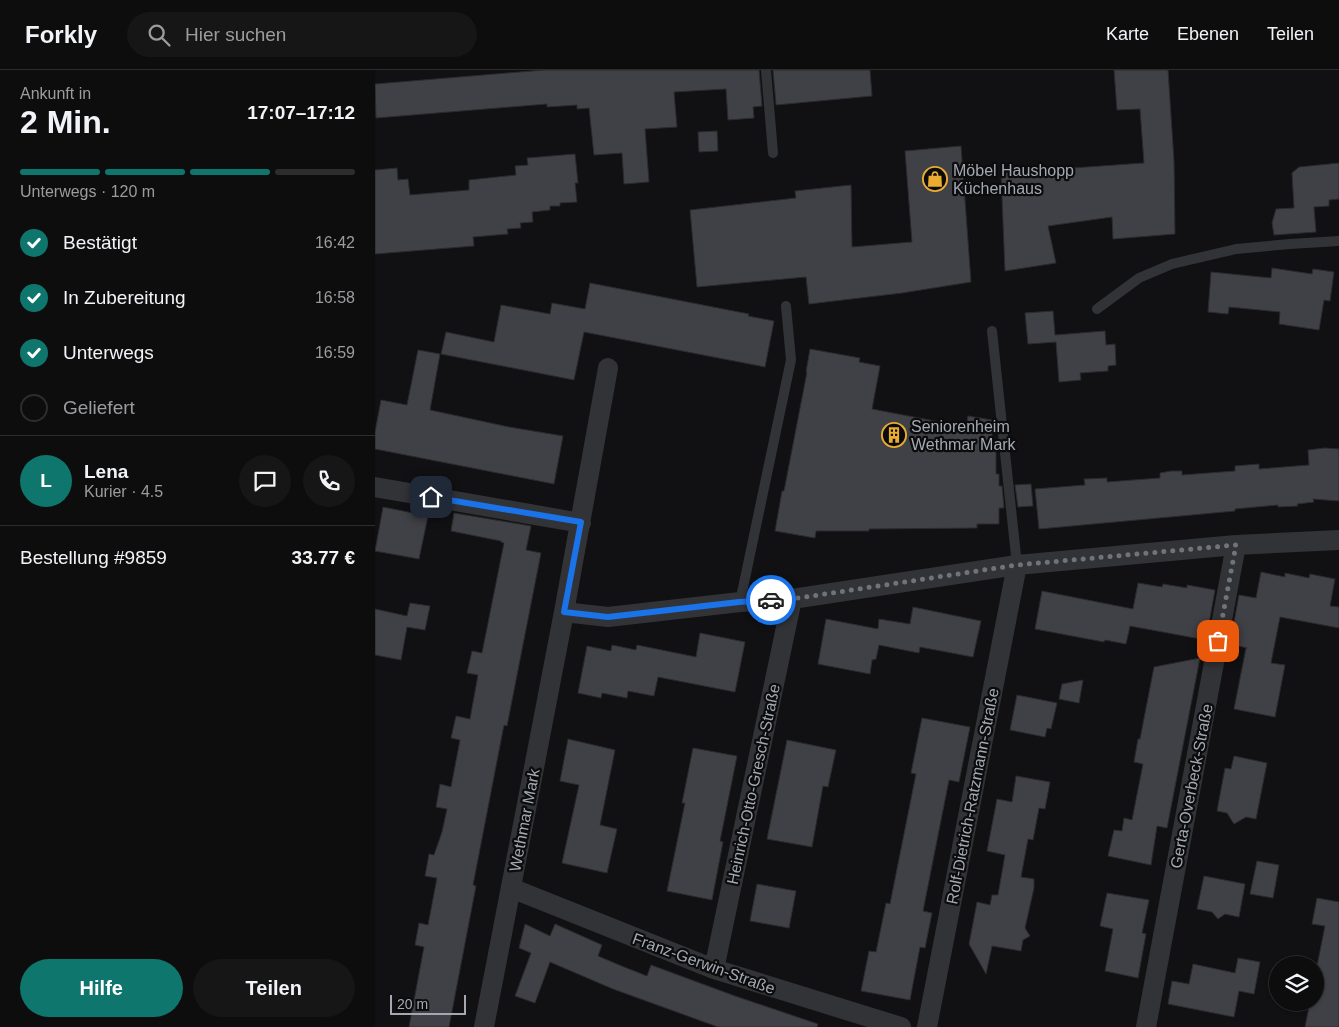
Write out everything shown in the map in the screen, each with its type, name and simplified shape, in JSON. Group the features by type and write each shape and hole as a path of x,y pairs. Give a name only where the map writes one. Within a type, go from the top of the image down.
{"street":[{"name":"Wethmar Mark","path":"484,1027 581,522 608,368"},
{"path":"375,487 581,522"},
{"path":"564,612 608,617 739,602 792,599 1017,565 1236,545 1339,540"},
{"name":"Gerta-Overbeck-Straße","path":"1146,1027 1236,545"},
{"name":"Rolf-Dietrich-Ratzmann-Straße","path":"927,1027 1017,565"},
{"name":"Heinrich-Otto-Gresch-Straße","path":"714,970 792,599"},
{"name":"Franz-Gerwin-Straße","path":"511,888 714,970 901,1027"}],"lane":[{"path":"766,70 773,153"},
{"path":"1097,309 1139,278 1172,264 1236,250 1339,241"},
{"path":"739,602 791,360 786,306"},
{"path":"992,330 1017,565"}],"building":[{"path":"544,70 759,70 762,106 753,107 754,118 728,120 726,89 674,92 677,127 645,129 649,182 624,184 622,153 594,155 589,108 577,109 577,105 547,107 547,104 376,118 375,84"},
{"path":"773,70 870,70 872,96 776,105"},
{"path":"1114,70 1168,70 1174,161 1175,234 1113,239 1112,217 1048,226 1056,263 1005,271 1001,173 1144,163 1140,109 1117,110"},
{"path":"717,131 718,151 699,152 698,132"},
{"path":"961,146 971,282 902,293 809,304 806,277 697,287 690,210 796,198 795,191 851,185 852,247 912,242 905,151"},
{"path":"575,154 578,183 575,183 577,202 560,203 560,206 550,206 550,210 532,212 533,222 520,223 521,228 507,229 508,234 473,237 474,246 375,254 375,170 397,168 398,180 408,179 410,195 469,190 469,180 516,175 515,166 528,165 527,158"},
{"path":"1339,163 1339,199 1329,200 1329,206 1314,207 1316,232 1274,235 1272,223 1276,209 1294,208 1292,173 1299,167"},
{"path":"1272,268 1312,274 1313,269 1334,272 1330,301 1324,300 1319,330 1279,324 1280,312 1229,307 1228,314 1208,312 1211,272 1271,278"},
{"path":"590,283 749,314 748,316 774,321 765,367 584,332 574,380 441,354 446,332 494,342 501,305 550,314 552,303 585,309"},
{"path":"1053,311 1055,335 1105,331 1106,345 1115,344 1116,365 1108,366 1108,371 1080,373 1081,380 1059,382 1056,342 1028,344 1025,313"},
{"name":"Seniorenheim Wethmar Mark","path":"810,349 860,358 859,362 880,366 872,409 966,427 968,416 992,420 992,444 996,444 996,474 999,474 999,486 1002,486 1004,508 999,508 999,524 977,524 977,528 816,531 815,538 775,531"},
{"path":"418,350 440,354 430,410 509,427 563,436 554,484 375,449 375,432 381,400 407,405"},
{"path":"1339,449 1339,501 1313,499 1314,502 1297,504 1298,506 1278,507 1278,505 1235,509 1235,511 1039,529 1035,489 1085,485 1084,479 1107,478 1107,482 1160,478 1160,473 1171,471 1182,471 1182,475 1235,471 1235,466 1259,464 1259,469 1309,465 1308,450"},
{"path":"1031,484 1033,506 1018,507 1015,485"},
{"path":"383,507 428,516 419,559 375,551"},
{"path":"454,513 531,526 526,550 541,553 507,726 504,725 473,885 476,886 449,1027 409,1027 424,947 415,945 419,923 428,925 437,878 425,876 429,854 434,855 447,809 436,807 440,784 451,787 460,740 451,738 456,716 470,719 478,675 467,673 472,651 482,653 504,543 451,531"},
{"path":"1261,572 1285,577 1285,573 1309,578 1310,574 1335,579 1330,606 1339,607 1339,628 1280,617 1271,663 1285,665 1275,717 1234,709 1247,648 1230,644 1239,595 1256,598"},
{"path":"1138,583 1162,587 1163,584 1187,588 1187,585 1215,590 1206,640 1130,626 1126,644 1105,640 1104,642 1035,629 1042,591 1133,609"},
{"path":"410,603 430,606 425,630 407,627 401,660 375,655 375,609 407,616"},
{"path":"913,607 981,621 973,657 920,647 919,653 879,645 876,659 872,660 870,674 818,664 826,619 878,629 879,619 910,624"},
{"path":"700,633 745,642 735,692 658,677 654,696 628,691 627,698 602,693 601,698 578,693 587,646 611,651 612,645 636,650 637,645 696,657"},
{"path":"1200,658 1167,828 1157,826 1151,865 1108,856 1114,830 1122,831 1124,818 1132,820 1143,764 1134,762 1154,667"},
{"path":"1083,680 1079,703 1059,699 1062,684"},
{"path":"1017,695 1057,703 1051,729 1047,728 1045,737 1010,730"},
{"path":"922,718 970,727 959,782 949,780 923,911 932,913 925,948 920,947 910,1000 861,991 869,951 876,952 886,903 890,904 916,774 911,773"},
{"path":"568,739 615,750 600,825 617,829 607,873 562,863 579,785 560,781"},
{"path":"787,740 836,750 828,787 823,786 812,847 767,839"},
{"path":"693,748 737,756 720,841 723,842 712,900 667,891 685,803 682,803"},
{"path":"1234,756 1267,763 1256,819 1246,817 1234,824 1227,813 1217,811 1225,768 1231,769"},
{"path":"1016,776 1050,782 1045,809 1039,808 1033,840 1028,839 1021,877 1034,879 1034,888 1025,928 1030,936 1023,940 1021,951 992,946 986,974 969,944 977,902 990,905 992,895 998,895 1005,855 987,851 997,799 1012,802"},
{"path":"1257,861 1279,865 1273,898 1250,894"},
{"path":"1204,876 1245,884 1239,917 1225,914 1218,919 1212,912 1197,909"},
{"path":"757,884 796,891 789,928 750,921"},
{"path":"1107,893 1149,900 1142,933 1146,934 1138,978 1105,971 1113,929 1100,926"},
{"path":"1317,898 1339,902 1339,1027 1305,1027 1308,1011 1324,1011 1324,956 1319,956 1325,926 1312,924"},
{"path":"525,924 550,936 555,924 602,945 598,956 624,967 647,976 651,965 818,1024 817,1027 718,1027 613,989 550,962 535,1003 515,996 531,953 519,948"},
{"path":"1238,958 1260,962 1254,994 1239,991 1234,1017 1168,1004 1172,981 1189,984 1193,964 1235,973"}],"way so far":[{"path":"771,600 792,599 1017,565 1236,545 1218,641"}],"place":[{"name":"Möbel Haushopp Küchenhaus","path":"935,179"},
{"name":"Seniorenheim Wethmar Mark","path":"894,435"}],"route":[{"path":"431,497 581,522 564,612 608,617 771,600"}]}
